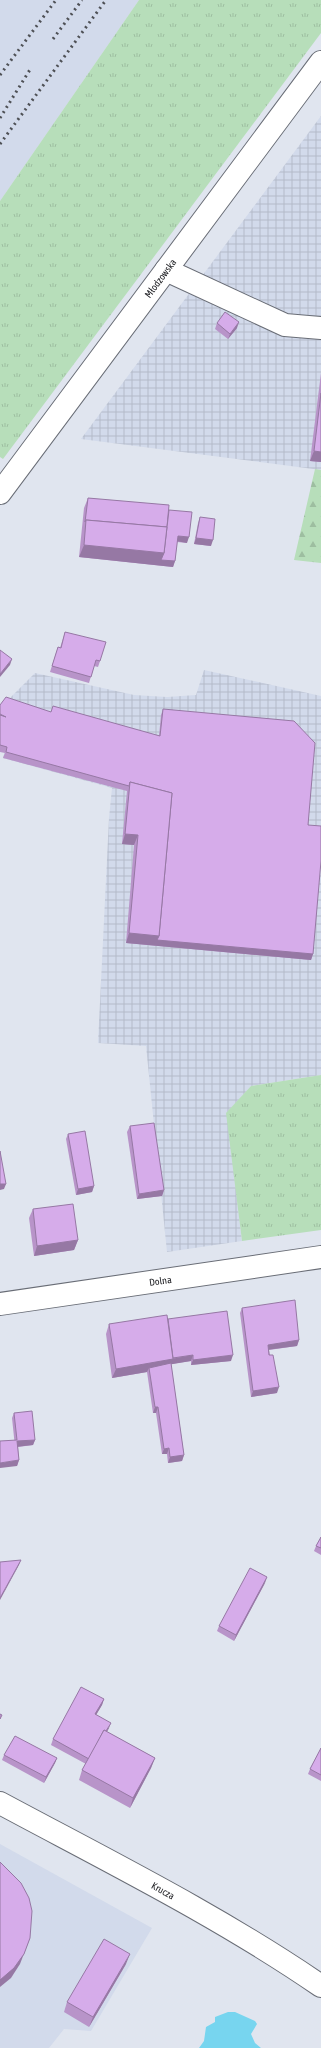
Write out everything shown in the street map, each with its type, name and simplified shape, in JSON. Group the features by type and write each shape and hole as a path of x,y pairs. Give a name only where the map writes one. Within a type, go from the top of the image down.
{"street":[{"name":"Młodzowska","path":"0,493 321,62"},
{"path":"166,270 285,325 321,328"},
{"name":"Dolna","path":"0,1304 321,1257"},
{"name":"Krucza","path":"0,1802 199,1910 290,1965 321,1986"}],"shaded area":[{"path":"0,0 139,0 0,201"},
{"path":"321,116 321,470 81,439"},
{"path":"204,670 321,696 321,1075 251,1086 227,1113 242,1241 167,1252 146,1046 98,1043 109,818 112,788 3,758 13,725 0,708 35,673 134,695 167,697 196,695"},
{"path":"0,1844 152,1928 91,2031 64,2029 49,2048 0,2048"}],"green space":[{"path":"139,0 321,0 321,33 3,459 0,457 0,201"},
{"path":"315,469 321,470 321,563 294,560"},
{"path":"321,1075 321,1230 242,1241 226,1113 251,1086"}],"water":[{"path":"228,2012 235,2012 255,2021 257,2024 251,2034 255,2043 261,2048 199,2048 204,2041 206,2027 215,2022 215,2017"}],"building":[{"path":"225,312 239,322 230,334 217,323"},
{"path":"321,393 321,452 314,451"},
{"path":"88,498 169,505 167,527 86,520 85,522"},
{"path":"169,510 192,512 189,537 178,536 175,561 161,560 164,553"},
{"path":"200,517 215,519 213,540 196,538"},
{"path":"86,520 167,527 164,553 84,545"},
{"path":"65,632 106,642 100,661 96,660 91,677 52,666 58,647 61,648"},
{"path":"0,650 12,659 0,674"},
{"path":"6,697 51,712 53,706 160,736 163,709 294,721 315,743 308,825 321,826 321,861 313,954 157,940 159,936 172,793 130,782 129,786 6,752 7,747 0,745 0,715 6,717 0,714 0,705"},
{"path":"130,782 172,793 159,936 129,933 138,835 125,834"},
{"path":"154,1123 164,1190 139,1194 130,1126"},
{"path":"85,1131 94,1186 78,1189 68,1134"},
{"path":"0,1151 6,1184 0,1184"},
{"path":"73,1204 78,1240 37,1246 33,1209"},
{"path":"295,1300 299,1340 268,1345 269,1355 273,1355 279,1387 253,1391 242,1308"},
{"path":"227,1311 233,1355 193,1360 193,1355 173,1358 168,1319"},
{"path":"167,1315 173,1359 116,1369 109,1324"},
{"path":"171,1363 184,1455 170,1457 169,1448 164,1449 158,1407 155,1407 149,1368"},
{"path":"32,1411 35,1440 17,1441 19,1460 0,1463 0,1441 17,1440 14,1413"},
{"path":"321,1537 321,1548 316,1546"},
{"path":"21,1560 0,1598 0,1562"},
{"path":"250,1568 267,1577 236,1635 219,1626"},
{"path":"81,1687 104,1699 95,1714 111,1723 106,1731 104,1730 89,1759 53,1739"},
{"path":"104,1730 155,1758 133,1798 82,1770"},
{"path":"15,1736 57,1758 46,1777 4,1755"},
{"path":"321,1748 321,1775 310,1769"},
{"path":"0,1862 21,1883 29,1898 32,1911 30,1938 24,1954 14,1968 0,1980"},
{"path":"104,1939 130,1954 93,2017 67,2002"}],"railway":[{"path":"0,75 56,0"},
{"path":"53,39 82,0"},
{"path":"0,144 106,0"},
{"path":"0,118 31,68"}]}
